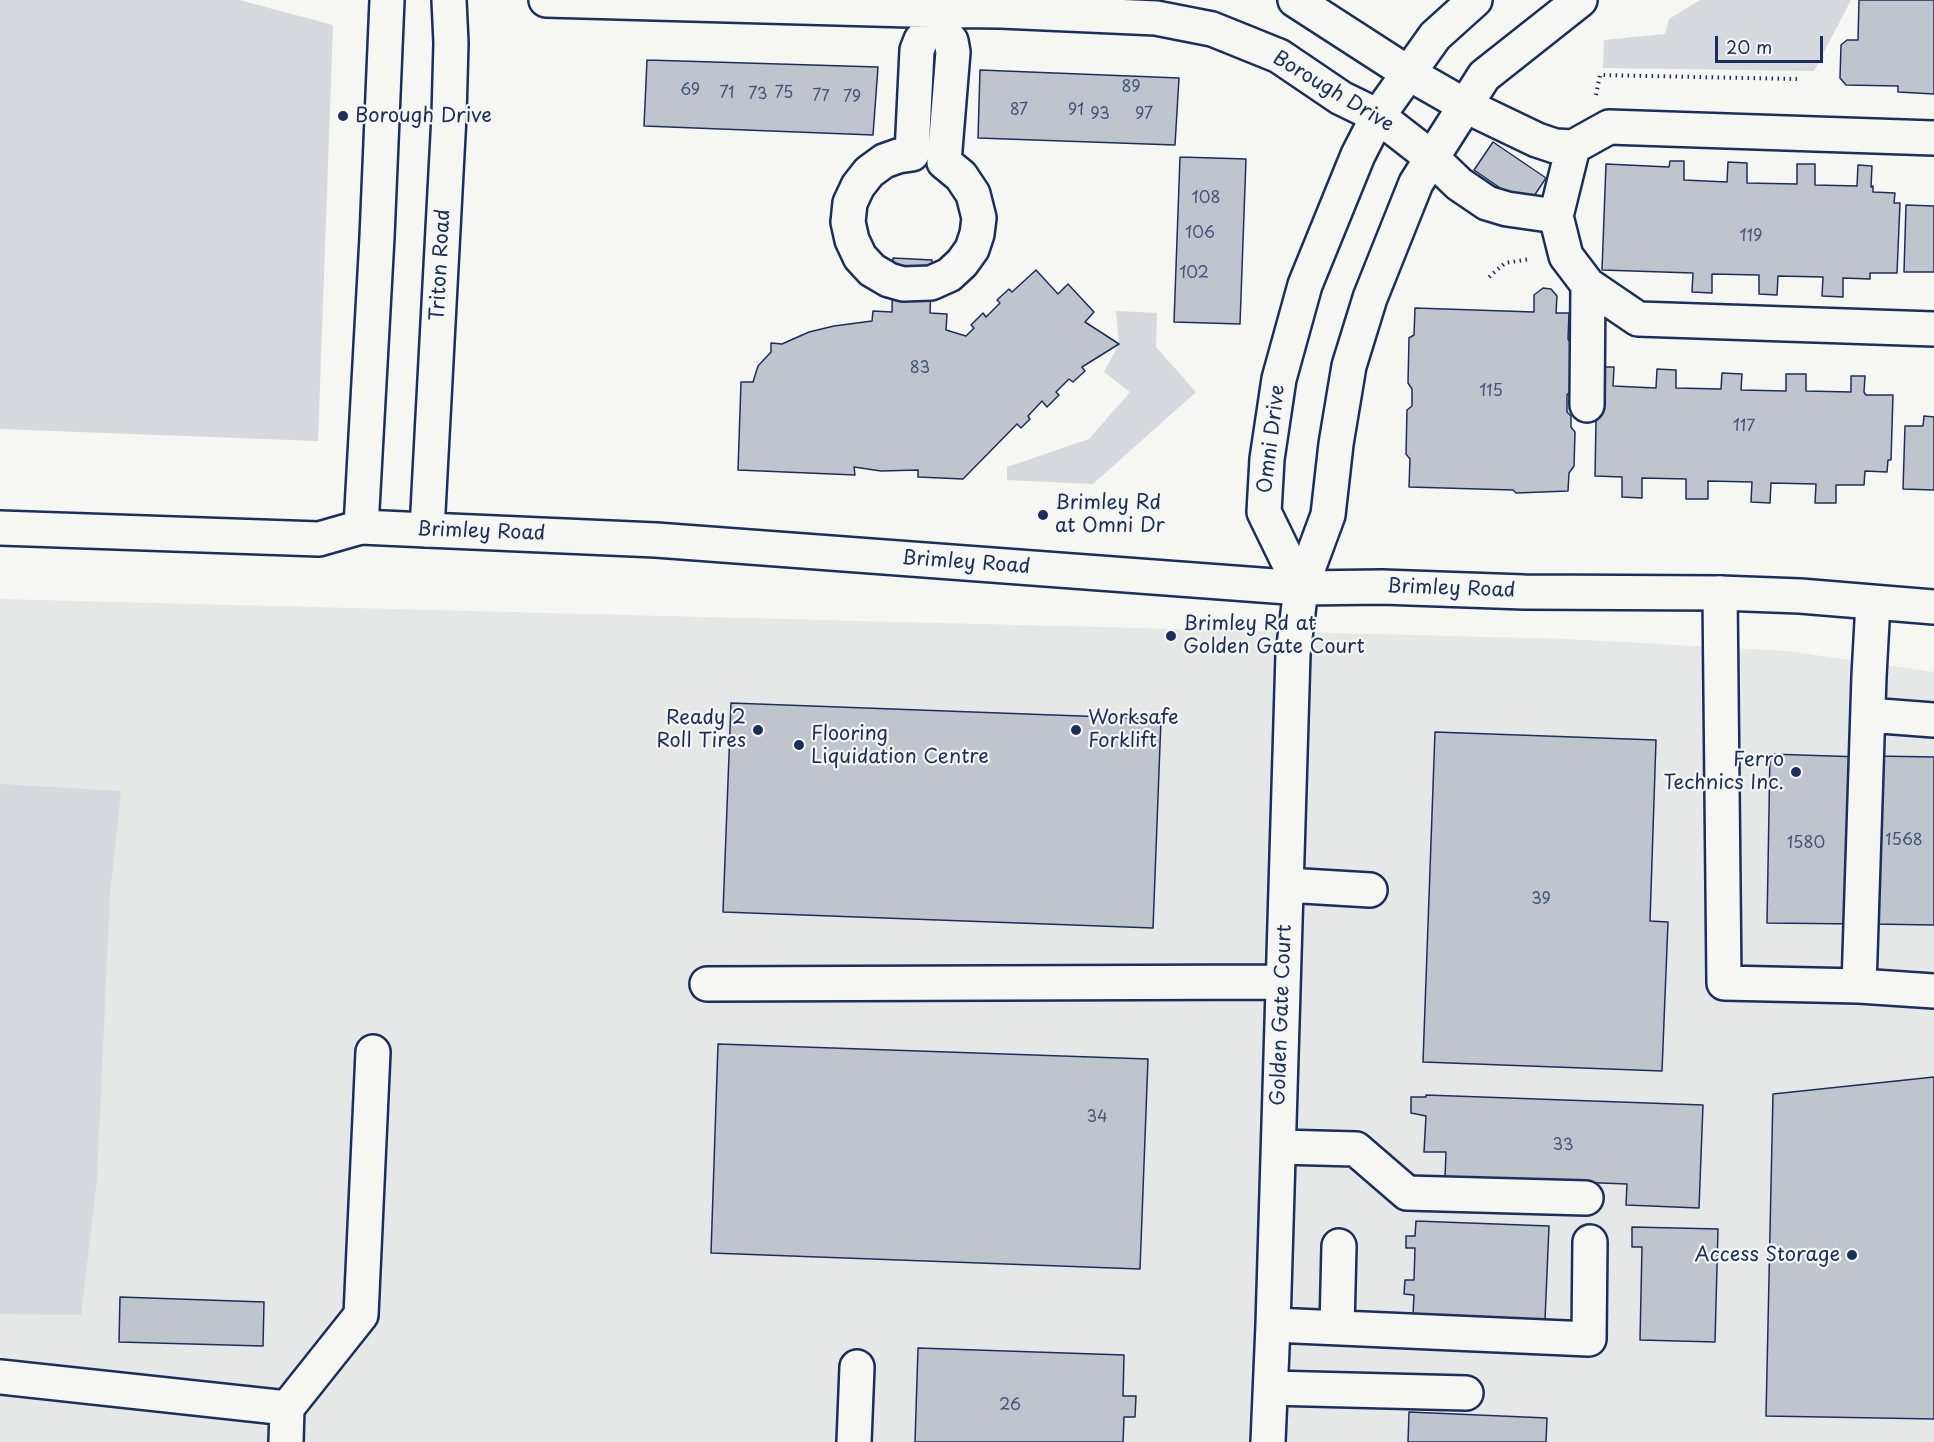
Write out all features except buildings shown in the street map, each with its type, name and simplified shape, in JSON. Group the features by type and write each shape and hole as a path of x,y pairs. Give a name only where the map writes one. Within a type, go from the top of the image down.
{"street":[{"path":"361,527 378,226 387,0"},
{"name":"Triton Road","path":"427,530 449,116 451,43 449,0"},
{"name":"Borough Drive","path":"546,0 936,11 1156,9 1279,56 1341,98 1378,116 1432,158 1459,184 1487,203 1507,209 1556,216"},
{"path":"1294,0 1408,73 1457,116 1555,146 1573,147 1609,127 1934,138"},
{"path":"1408,73 1435,36 1475,0"},
{"path":"1301,588 1328,514 1336,444 1349,366 1370,298 1416,183 1484,76 1580,0"},
{"path":"936,11 951,41 953,52 944,162 961,176 973,194 979,218 972,249 949,275 931,283 903,284 889,280 872,270 860,257 852,240 848,222 850,203 858,186 869,172 898,156 912,154 917,50 936,11"},
{"name":"Omni Drive","path":"1301,588 1263,512 1267,459 1279,379 1305,285 1358,155 1378,116 1408,73"},
{"path":"1573,147 1556,216 1566,256 1588,285 1638,319 1934,329"},
{"path":"1587,405 1588,285"},
{"name":"Brimley Road","path":"0,528 318,539 361,527 667,541 1301,588 1382,587 1719,593 1800,596 1934,608"},
{"name":"Golden Gate Court","path":"1268,1442 1274,1325 1293,654 1301,588"},
{"path":"1719,593 1724,982 1934,991"},
{"path":"1859,986 1873,603"},
{"path":"1868,715 1934,720"},
{"path":"1286,885 1370,890"},
{"path":"707,984 1283,982"},
{"path":"286,1442 287,1408 361,1315 373,1052"},
{"path":"1279,1147 1356,1149 1407,1193 1586,1198"},
{"path":"1274,1325 1588,1339 1590,1242"},
{"path":"1337,1328 1339,1246"},
{"path":"854,1442 857,1367"},
{"path":"0,1377 287,1408"},
{"path":"1271,1388 1466,1393"}],"path":[{"path":"1595,99 1600,75 1797,79"}],"shaded area":[{"path":"0,0 239,0 333,25 318,441 0,429"},
{"path":"1700,0 1851,0 1814,71 1603,68 1604,40 1665,34 1669,19"},
{"path":"1116,311 1157,313 1156,347 1196,392 1093,484 1007,480 1007,467 1089,439 1130,392 1104,372 1119,344"},
{"path":"0,599 1567,639 1787,651 1934,672 1934,1442 0,1442"},
{"path":"0,784 121,791 110,895 97,1179 81,1315 0,1314"}],"place":[{"name":"Borough Drive","path":"343,116"},
{"name":"Brimley Rd at Omni Dr","path":"1043,515"},
{"name":"Brimley Rd at Golden Gate Court","path":"1171,636"},
{"name":"Ready 2 Roll Tires","path":"758,730"},
{"name":"Worksafe Forklift","path":"1076,730"},
{"name":"Flooring Liquidation Centre","path":"799,745"},
{"name":"Ferro Technics Inc.","path":"1796,772"},
{"name":"Access Storage","path":"1852,1255"}]}
